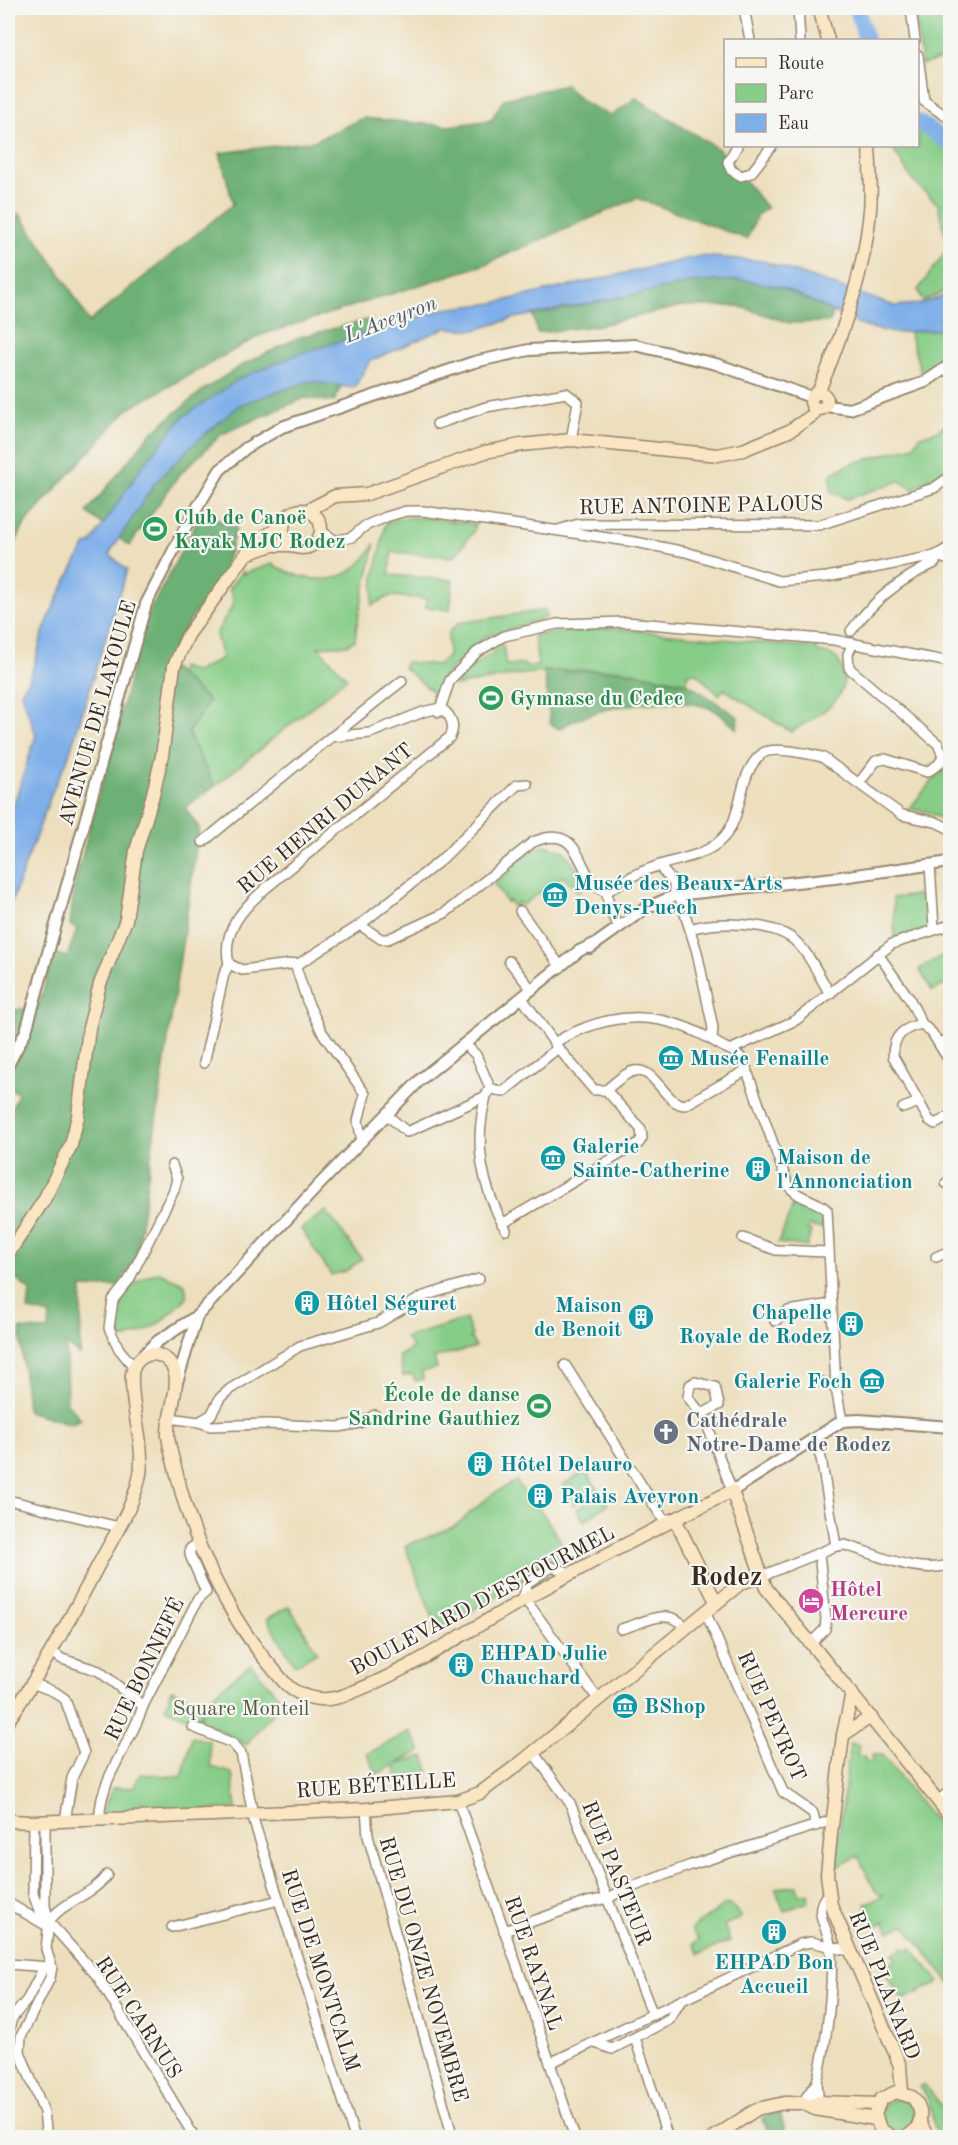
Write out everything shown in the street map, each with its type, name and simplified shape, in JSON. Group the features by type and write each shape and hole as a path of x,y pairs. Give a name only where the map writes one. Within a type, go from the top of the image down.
{"main road":[{"path":"819,8 828,39"},
{"path":"291,545 283,536 283,524 285,518 295,510 308,510 335,496 367,494 485,452 521,445 572,440 718,455 767,442 799,425 819,401 854,286 870,210 868,147"},
{"path":"248,554 273,545 303,548 309,546 319,538 322,504"},
{"path":"308,510 318,518 321,528"},
{"path":"8,1254 44,1200 71,1145 78,1116 89,1028 100,984 126,920 136,851 153,798 162,756 174,666 188,635 252,546 268,532 283,524"},
{"path":"8,1721 52,1652 119,1527 140,1475 141,1450 131,1382 137,1362 157,1354 163,1357 174,1370 177,1382 169,1418 168,1437 177,1476 199,1541"},
{"path":"732,1491 766,1588 951,1816"},
{"name":"BOULEVARD D'ESTOURMEL","path":"199,1541 238,1623 289,1688 314,1699 343,1696 436,1651 572,1573 732,1491"},
{"path":"675,1519 716,1602"},
{"name":"RUE BÉTEILLE","path":"8,1821 39,1822 366,1809 458,1801 480,1793 741,1583 762,1576"},
{"name":"RUE PLANARD","path":"852,1694 843,1735 832,1820 827,1867 829,1893 831,1905 850,1952 900,2066 902,2092"},
{"path":"843,1735 871,1717"},
{"path":"875,2119 878,2103 886,2095 902,2092 916,2101 921,2111 920,2122 910,2136"},
{"path":"713,2138 757,2109 784,2103 806,2104 815,2109 827,2106 878,2103"},
{"path":"827,2106 875,2119 884,2133 894,2138"},
{"path":"920,2122 928,2138"}],"street":[{"path":"744,8 750,39"},
{"path":"798,8 800,39"},
{"path":"911,8 915,39"},
{"path":"919,71 921,104 951,119"},
{"path":"736,147 728,162 731,170 741,176 751,172 771,147"},
{"name":"AVENUE DE LAYOULE","path":"8,1065 26,1031 146,604 185,528 220,470 246,448 282,427 474,362 529,350 634,345 716,364 842,409 850,409 925,382 951,365"},
{"path":"438,424 486,407 566,393 578,402 572,440"},
{"name":"RUE ANTOINE PALOUS","path":"553,532 579,524 819,525 934,488 951,477"},
{"path":"309,546 352,537 377,520 406,511 423,511 553,532 635,542 686,552 779,581 827,577 935,556 951,547"},
{"path":"321,528 336,541"},
{"path":"935,556 951,560"},
{"path":"851,631 877,600 917,571 935,563 935,556"},
{"path":"437,710 450,681 477,652 504,636 557,624 619,622 853,643 951,662"},
{"path":"853,643 848,654 849,668 938,744 947,755 927,772 885,759 876,760 859,783"},
{"path":"203,842 402,681"},
{"name":"RUE HENRI DUNANT","path":"204,1063 224,974 229,964 229,936 238,916 249,903 446,739 447,726 437,710 423,712 370,734 331,737"},
{"path":"607,892 624,880 659,866 694,857 722,840 731,826 751,768 762,754 768,751 809,753 827,760 902,815 936,822 951,829"},
{"path":"229,964 242,970 295,964 360,925 441,860 517,785 527,784"},
{"path":"360,925 381,939 388,939 435,919 465,900 533,842 543,838 556,837 566,840 577,852 597,886 607,892"},
{"path":"172,1165 177,1179 171,1198 129,1280 113,1300 109,1328 119,1349 137,1362 158,1341 197,1316 421,1079 565,964 663,898 951,862"},
{"path":"930,865 934,928"},
{"path":"659,866 673,882 691,933 715,1041"},
{"path":"607,892 609,910 619,926"},
{"path":"520,911 565,964"},
{"path":"691,933 713,924 734,924 773,930 789,936 799,945 830,994"},
{"path":"732,1049 781,1029 830,994 892,944 934,928 951,925"},
{"path":"878,954 921,1021 951,1062"},
{"path":"509,961 532,990"},
{"path":"295,964 307,1001 322,1032 364,1094 358,1121 362,1142"},
{"path":"522,998 556,1046 594,1090 606,1090 630,1072 640,1071 648,1075 673,1101 685,1105 747,1070"},
{"path":"387,1115 407,1132 486,1095 503,1092 556,1046 596,1022 618,1017 652,1018 681,1025 732,1049 743,1060 788,1185 794,1194 817,1202 827,1210 836,1388 842,1421"},
{"path":"921,1021 909,1026 899,1034 893,1047 894,1056 929,1120 935,1124 951,1116"},
{"path":"940,1044 951,1037"},
{"path":"465,1044 476,1055 486,1095 480,1159 490,1202 504,1227 639,1143 642,1138 641,1129 606,1090"},
{"path":"903,1108 919,1102"},
{"path":"743,1238 776,1250 830,1252"},
{"path":"936,1257 951,1251"},
{"path":"202,1423 211,1415 220,1398 230,1389 300,1346 378,1323 424,1296 479,1279"},
{"path":"775,1321 788,1311 831,1304"},
{"path":"177,1382 197,1316"},
{"path":"565,1365 663,1519 675,1519"},
{"path":"822,1382 836,1388"},
{"path":"702,1414 732,1491 842,1421 859,1420 951,1427"},
{"path":"169,1418 202,1423 339,1427 360,1423 375,1415"},
{"path":"813,1438 820,1458 836,1546"},
{"path":"8,1500 119,1527"},
{"name":"RUE BONNEFÉ","path":"100,1819 103,1794 139,1721 143,1706 198,1599 206,1592 190,1555 190,1548 199,1541"},
{"path":"762,1576 836,1546 845,1545 915,1566 931,1568 951,1563"},
{"path":"810,1644 825,1629 819,1553"},
{"path":"524,1599 598,1699"},
{"name":"RUE PEYROT","path":"705,1611 783,1792 813,1813 816,1826"},
{"path":"621,1629 668,1615 677,1618 685,1628"},
{"path":"52,1652 62,1659 99,1671 143,1706"},
{"path":"32,1683 55,1692 65,1699 84,1753 72,1778 65,1821"},
{"name":"RUE DE MONTCALM","path":"193,1727 232,1743 241,1753 253,1813 356,2138"},
{"name":"RUE PASTEUR","path":"533,1752 570,1803 653,2015"},
{"path":"938,1801 951,1791"},
{"name":"RUE RAYNAL","path":"458,1801 575,2138"},
{"name":"RUE DU ONZE NOVEMBRE","path":"366,1809 371,1847 453,2138"},
{"path":"504,1931 588,1902 609,1898 619,1892 691,1865 832,1820"},
{"path":"39,1822 33,1894 46,1923 46,1949 51,1978 21,2036 20,2052 44,2112 47,2138"},
{"path":"46,1923 100,1884 107,1875"},
{"name":"RUE PLANARD","path":"806,2104 818,2096 818,2078 829,1997 830,1947 820,1917 823,1899 829,1893"},
{"path":"172,1927 279,1900"},
{"path":"8,1903 46,1923"},
{"name":"RUE CARNUS","path":"46,1923 98,1977 195,2138"},
{"path":"550,2064 801,1944 811,1942 850,1952"},
{"path":"8,1964 48,1967"},
{"path":"8,2033 12,2018 27,2000 48,1967"},
{"path":"595,2043 612,2049 635,2038 669,2020 680,2002"},
{"path":"635,2038 668,2138"}],"green space":[{"path":"915,8 950,8 950,53 944,58 922,65"},
{"path":"565,85 583,102 611,116 636,98 720,150 767,208 757,215 747,239 637,198 483,265 261,335 128,409 26,522 8,557 8,233 19,213 66,282 89,322 233,204 220,153 314,141 363,118 449,126 491,120 504,99"},
{"path":"919,128 950,146 950,289 923,301 918,290 948,248 938,204 913,181 892,147 919,147"},
{"path":"743,280 781,287 833,312 830,322 790,323 738,306 682,306 600,325 537,333 533,315 696,282"},
{"path":"371,319 334,402 305,398 222,434 179,475 129,546 87,512 151,433 203,390 244,364 300,337"},
{"path":"950,324 950,359 922,376 909,332 942,329"},
{"path":"950,415 950,467 912,489 900,481 847,499 831,492 831,474 850,464 914,446 920,436 937,431 949,421"},
{"path":"202,512 236,528 224,572 176,641 169,665 209,701 188,733 215,786 185,808 199,828 136,1258 118,1286 82,1288 80,1355 66,1345 67,1403 81,1419 71,1424 27,1411 20,1329 49,1330 50,1315 28,1310 30,1291 8,1272 8,1117 18,1094 8,1086 11,1010 38,1008 54,953 67,957 77,929 70,925 74,887 145,620"},
{"path":"418,517 475,524 474,531 454,557 392,552 389,575 453,580 450,610 425,607 427,599 390,596 372,605 374,578 386,523 400,518"},
{"path":"375,543 355,640 347,645 318,647 347,678 215,786 188,733 179,674 180,667 196,672 222,658 216,634 234,603 229,588 243,570 242,574 272,564 302,577 330,579 354,568"},
{"path":"545,610 546,618 484,637 442,677 435,694 403,667 406,662 437,665 448,657 448,633 458,623"},
{"path":"610,628 816,648 817,652 830,655 838,661 844,680 842,690 828,707 791,732 724,689 719,695 696,673 687,674 687,683 621,670 582,670 521,674 455,686 466,671 503,645 506,665 538,666 534,635"},
{"path":"621,670 687,683 738,717 737,729 712,709 677,702 634,704 612,708 573,721 559,729 550,723 544,671"},
{"path":"950,764 950,824 929,812 909,809 931,782"},
{"path":"545,845 564,851 588,885 578,892 563,876 521,906 518,902 513,907 509,900 507,903 494,884 528,854"},
{"path":"925,894 926,899 930,899 932,927 895,939 893,898"},
{"path":"945,954 950,960 950,982 932,991 919,969"},
{"path":"795,1201 807,1205 821,1217 823,1229 809,1226 807,1229 811,1231 807,1247 778,1243"},
{"path":"326,1211 362,1259 346,1271 331,1275 301,1229"},
{"path":"159,1272 185,1284 187,1297 157,1324 131,1337 120,1339 121,1334 115,1335 115,1324 125,1295 139,1281"},
{"path":"466,1319 472,1335 470,1337 476,1347 434,1358 437,1368 422,1372 423,1379 415,1381 413,1374 403,1376 399,1356 413,1347 405,1338"},
{"path":"586,1471 597,1489 573,1505 562,1485"},
{"path":"516,1481 529,1500 533,1498 563,1545 557,1550 562,1557 438,1631 405,1546 455,1526 491,1495"},
{"path":"601,1494 608,1504 584,1521 577,1509"},
{"path":"289,1606 317,1652 295,1665 267,1619"},
{"name":"Square Monteil","path":"251,1664 282,1701 246,1745 211,1725 199,1723 208,1699"},
{"path":"172,1690 205,1704 197,1722 165,1708"},
{"path":"410,1731 421,1751 377,1774 367,1754"},
{"path":"192,1737 209,1741 211,1767 232,1773 236,1809 102,1813 112,1788 134,1787 140,1774 182,1777"},
{"path":"850,1743 859,1745 857,1756 864,1756 866,1762 872,1761 872,1755 882,1755 950,1840 950,1984 905,1925 889,1932 885,1922 874,1927 865,1904 883,1896 876,1892 858,1856 835,1868"},
{"path":"424,1756 429,1771 399,1781 394,1765"},
{"path":"797,1886 800,1895 809,1893 808,1902 784,1911 775,1888"},
{"path":"726,1904 733,1907 741,1916 740,1919 724,1925 730,1941 699,1954 693,1944 699,1940 691,1929"},
{"path":"905,1947 908,1951 912,1948 939,1982 903,2000 885,1972 888,1965 896,1959 892,1954"},
{"path":"924,2084 950,2116 950,2137 939,2137 936,2131 928,2100 920,2087"},
{"path":"898,2099 909,2104 914,2115 909,2126 898,2131 887,2126 882,2115 887,2104"},
{"path":"774,2112 780,2113 787,2137 771,2137 762,2119"}],"water":[{"path":"700,256 763,261 895,306 920,304 950,294 950,324 942,329 895,333 866,327 781,287 743,280 696,282 515,318 475,330 445,328 370,361 354,388 309,381 241,404 191,446 155,483 109,554 127,570 67,761 54,787 9,909 8,930 8,823 36,735 21,692 32,672 51,612 86,544 90,545 143,465 183,417 241,378 299,354 444,309 494,303"}],"waterway":[{"path":"857,8 866,39"},
{"path":"919,123 950,143"}],"place":[{"name":"Club de Canoë Kayak MJC Rodez","path":"155,529"},
{"name":"Gymnase du Cedec","path":"491,698"},
{"name":"Musée des Beaux-Arts Denys-Puech","path":"555,895"},
{"name":"Musée Fenaille","path":"671,1058"},
{"name":"Galerie Sainte-Catherine","path":"553,1158"},
{"name":"Maison de l'Annonciation","path":"758,1169"},
{"name":"Hôtel Séguret","path":"307,1303"},
{"name":"Maison de Benoit","path":"641,1317"},
{"name":"Chapelle Royale de Rodez","path":"851,1324"},
{"name":"Galerie Foch","path":"872,1381"},
{"name":"École de danse Sandrine Gauthiez","path":"539,1406"},
{"name":"Cathédrale Notre-Dame de Rodez","path":"666,1432"},
{"name":"Hôtel Delauro","path":"480,1464"},
{"name":"Palais Aveyron","path":"540,1496"},
{"name":"Hôtel Mercure","path":"811,1601"},
{"name":"EHPAD Julie Chauchard","path":"461,1665"},
{"name":"BShop","path":"625,1706"},
{"name":"EHPAD Bon Accueil","path":"774,1932"}],"district":[{"name":"Rodez","path":"726,1576"}],"water label":[{"name":"L'Aveyron","path":"390,318"}]}
